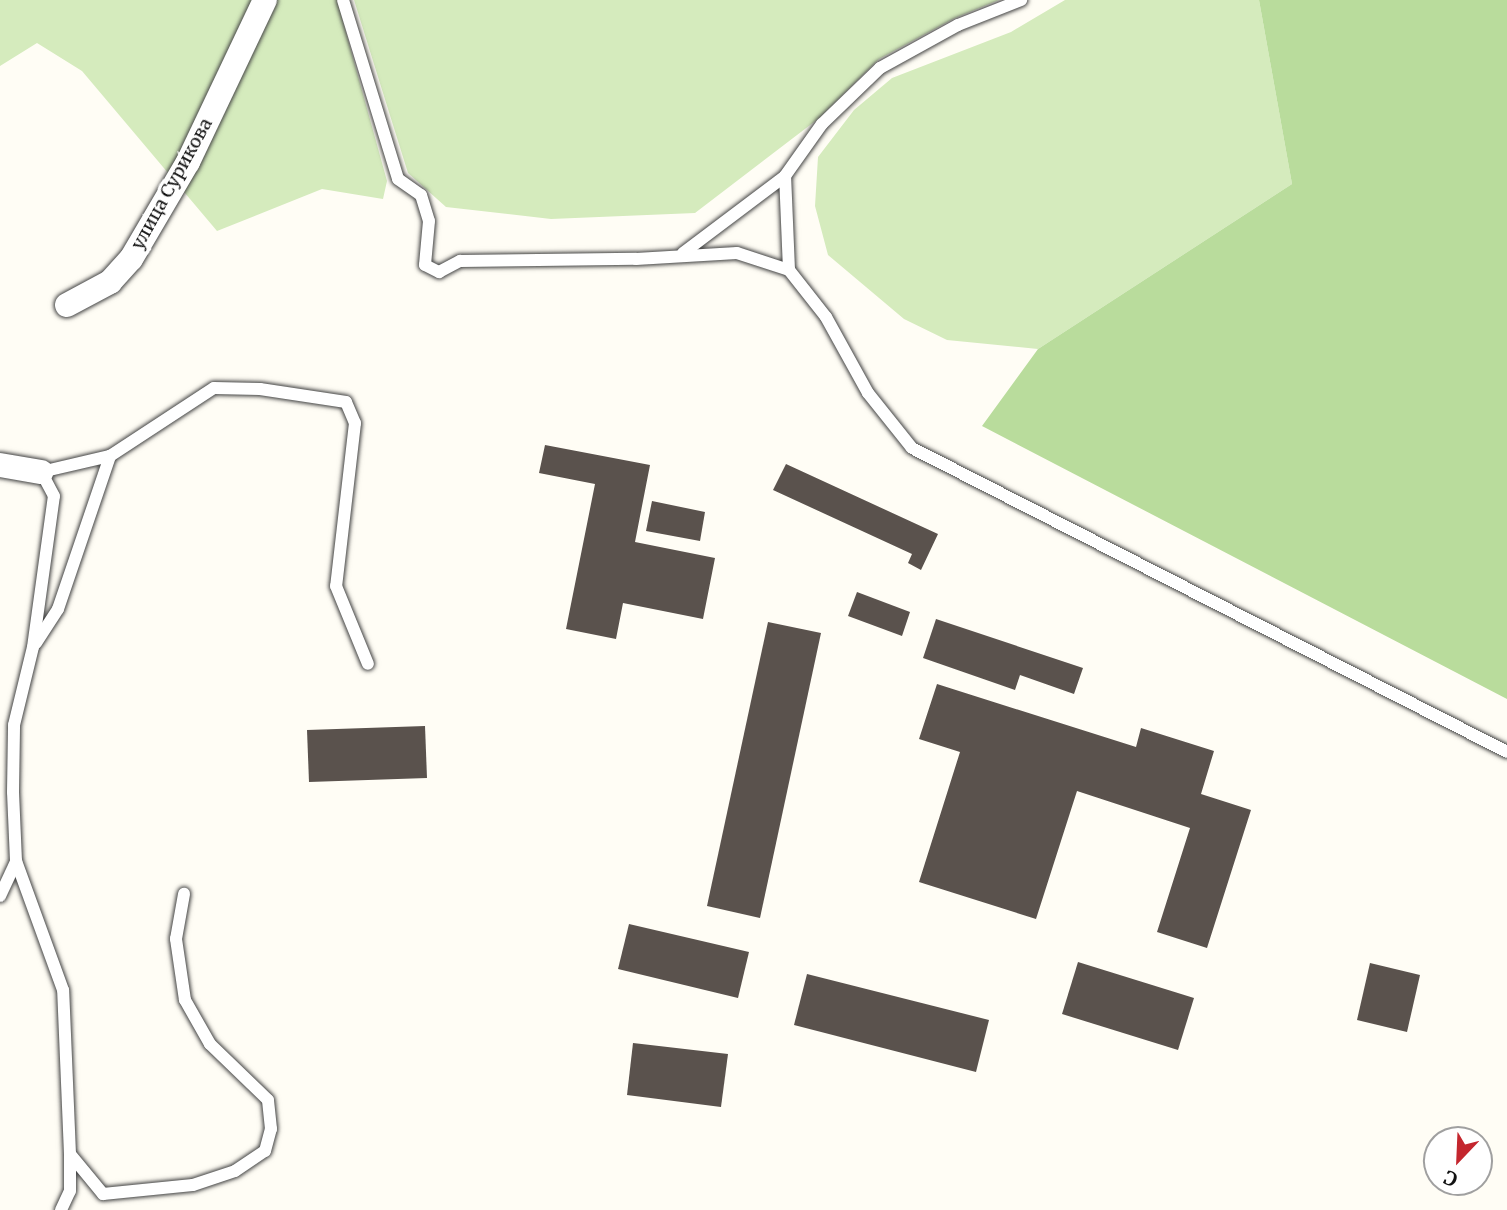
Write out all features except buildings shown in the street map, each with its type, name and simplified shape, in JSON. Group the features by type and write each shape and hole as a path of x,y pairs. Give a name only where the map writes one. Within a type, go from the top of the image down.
{"street":[{"name":"улица Сурикова","path":"67,305 110,282 131,259 188,162 265,0"},
{"path":"0,465 41,472"}],"lane":[{"path":"344,0 398,179 421,195 429,221 425,265 439,272 460,261 636,259 683,253 737,253 789,270 826,317 868,393 912,448 1507,752"},
{"path":"683,253 785,176 822,124 880,68 958,25 1021,0"},
{"path":"785,176 789,270"},
{"path":"61,1210 70,1191 63,990 16,861 14,725 33,647 54,496 41,472 110,456 214,388 260,389 346,402 355,423 336,586 368,664"},
{"path":"33,647 58,610 110,456"},
{"path":"0,895 16,861"},
{"path":"70,1154 103,1194 193,1185 236,1171 265,1151 271,1129 268,1100 210,1044 185,1000 176,939 184,894"}],"green space":[{"path":"0,0 337,0 387,181 383,199 322,189 217,231 82,71 37,43 0,66"},
{"path":"354,0 999,0 955,18 879,59 818,119 695,213 551,219 446,207 408,173"},
{"path":"1065,0 1259,0 1292,184 1038,349 947,340 904,319 828,255 815,206 818,157 854,110 892,78 1011,32"},
{"path":"1259,0 1507,0 1507,699 982,426 1038,349 1292,184"}]}
